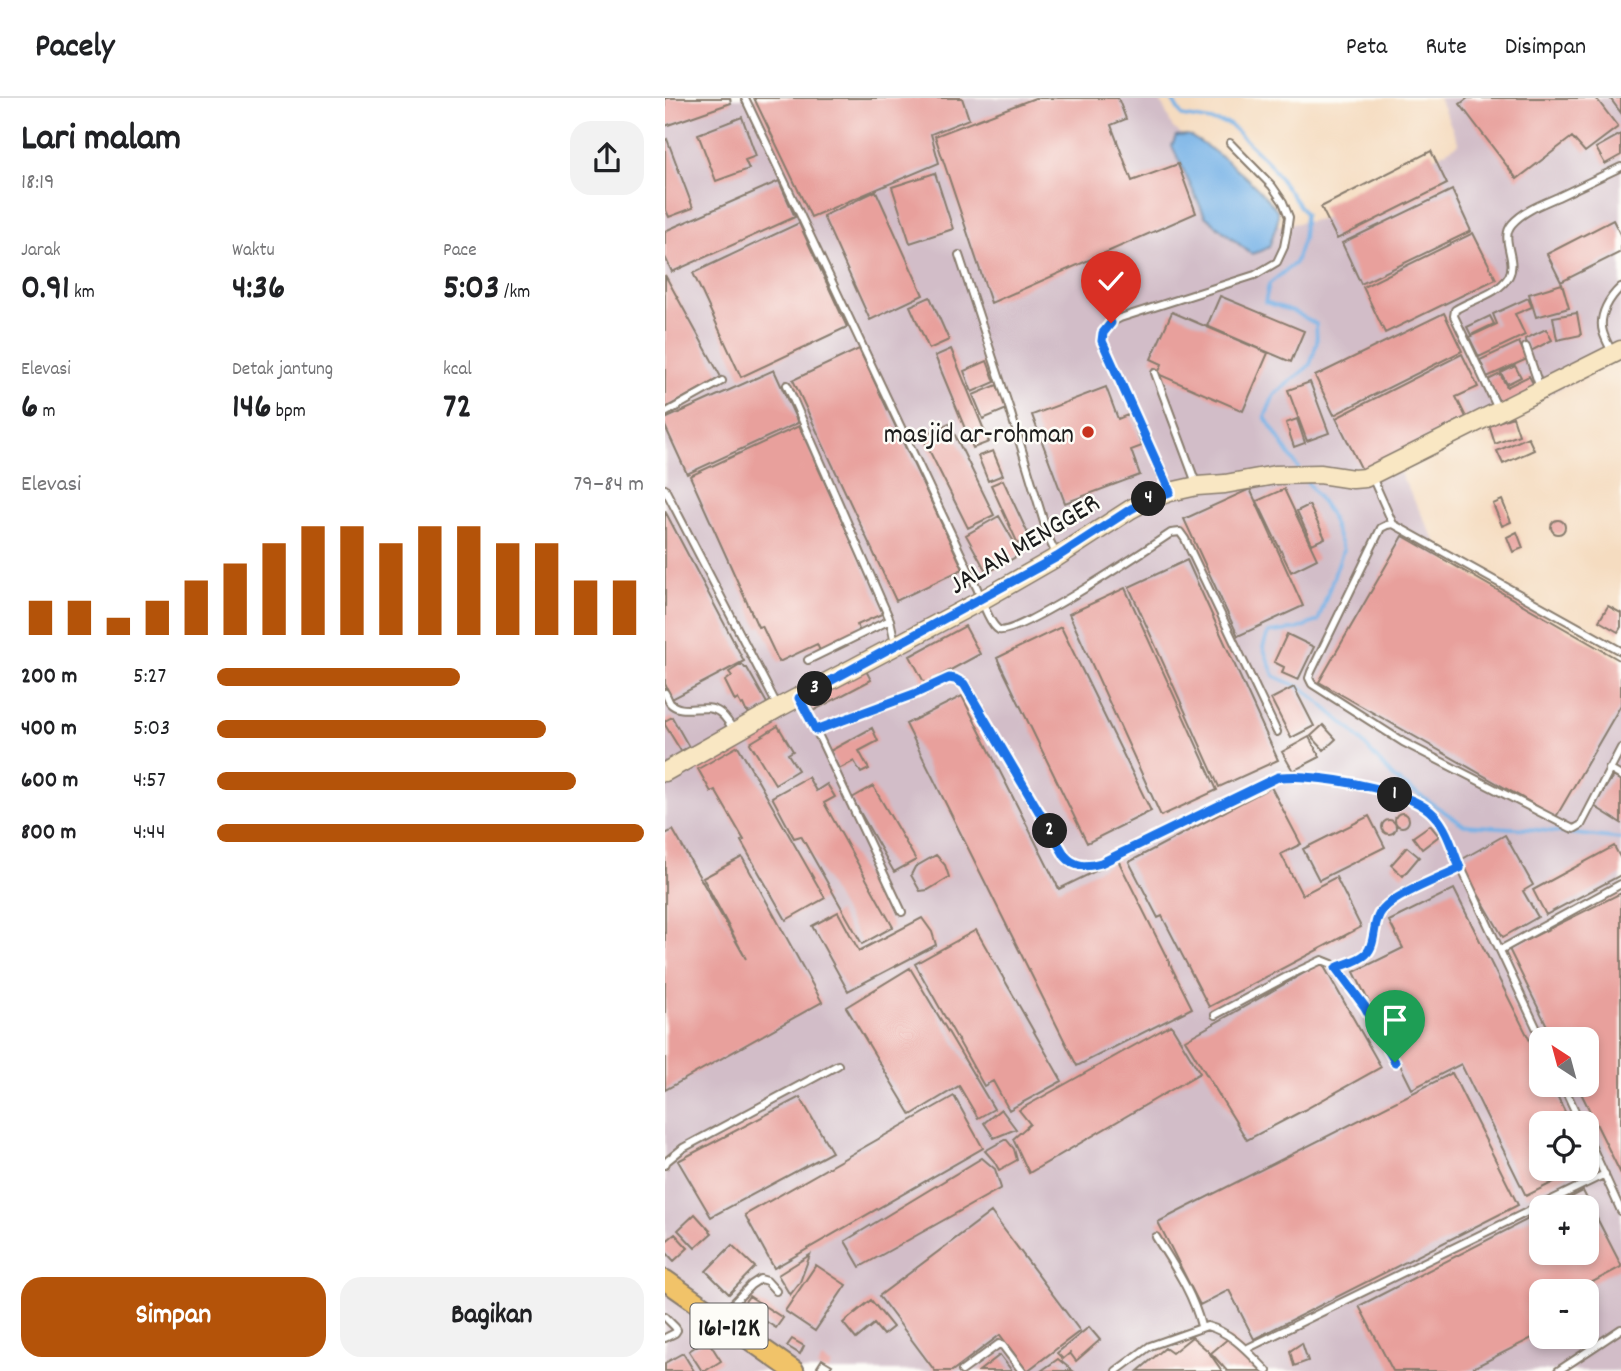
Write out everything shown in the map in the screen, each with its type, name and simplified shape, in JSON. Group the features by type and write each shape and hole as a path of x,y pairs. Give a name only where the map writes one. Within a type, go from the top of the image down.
{"main road":[{"name":"161-12K","path":"666,1282 791,1370"}],"street":[{"name":"JALAN MENGGER","path":"665,772 778,708 982,600 1148,500 1197,486 1275,475 1320,474 1365,478 1617,352"}],"lane":[{"path":"745,98 997,629 1003,632 1015,628 1044,613 1171,533 1180,532 1277,732"},
{"path":"1170,492 1102,341 1103,333 1111,323 1121,318 1255,275 1277,262 1284,247 1289,217 1283,201 1230,143"},
{"path":"1499,412 1454,313 1491,292 1509,275 1512,264 1506,237 1510,226 1522,215 1621,167"},
{"path":"958,255 1057,557"},
{"path":"1617,352 1602,330 1602,316 1613,295 1621,287"},
{"path":"1526,347 1541,390"},
{"path":"1155,373 1197,486"},
{"path":"665,413 722,382"},
{"path":"787,385 890,621 895,645"},
{"path":"1371,475 1394,524 1621,652"},
{"path":"665,489 778,708"},
{"path":"1394,524 1381,528 1311,672 1312,684 1403,743 1574,829 1581,825 1621,748"},
{"path":"809,660 890,621"},
{"path":"816,730 914,694 949,678 955,679 964,684 1065,856 1070,862 1080,866 1101,863 1278,777 1305,776 1358,784 1401,796 1421,805 1434,815 1443,830 1536,1027"},
{"path":"665,693 671,704 679,708 719,711 735,733"},
{"path":"799,698 902,912"},
{"path":"1609,769 1621,776"},
{"path":"1336,968 1366,955 1371,946 1378,915 1391,903 1460,868"},
{"path":"1500,950 1621,884"},
{"path":"1216,1016 1322,960 1336,968 1365,1007 1395,1062"},
{"path":"665,1165 683,1148 838,1065"},
{"path":"1599,1161 1621,1211"},
{"path":"1246,1349 1605,1174"},
{"path":"1156,1237 1184,1281 1197,1309 1201,1326"},
{"path":"719,1318 760,1279 767,1281 776,1291"},
{"path":"665,1317 677,1331 665,1338"},
{"path":"1116,1371 1150,1346 1207,1326 1227,1333 1268,1371"},
{"path":"1559,1371 1621,1329"},
{"path":"962,1371 999,1344 1022,1371"}],"shaded area":[{"path":"665,98 1159,98 1173,128 1231,169 1280,226 1323,219 1459,144 1439,98 1621,98 1621,357 1399,471 1452,573 1621,665 1621,1371 665,1371"}],"water":[{"path":"1188,135 1237,169 1278,211 1278,220 1269,247 1251,254 1205,216 1172,146 1176,136"}],"building":[{"path":"665,98 730,98 731,103 665,126"},
{"path":"754,98 962,98 969,119 931,134 939,163 811,217"},
{"path":"1035,98 1118,98 1126,119 1111,125 1132,181 1178,164 1196,213 991,303 935,136"},
{"path":"1468,98 1596,98 1618,127 1585,152 1572,137 1517,179 1460,104"},
{"path":"1610,98 1621,98 1621,113"},
{"path":"742,117 756,156 745,160 749,169 716,181 698,134"},
{"path":"1621,134 1621,155 1605,164 1596,148"},
{"path":"667,139 693,208 669,217 665,208"},
{"path":"1431,151 1447,184 1337,239 1321,207"},
{"path":"935,173 953,229 910,243 892,187"},
{"path":"779,181 795,217 672,272 665,257 665,231"},
{"path":"1452,190 1471,231 1361,284 1342,243"},
{"path":"876,191 923,295 870,320 823,216"},
{"path":"1613,220 1621,236 1621,252 1561,282 1547,254"},
{"path":"799,223 847,327 741,377 693,273"},
{"path":"1473,233 1496,279 1385,333 1363,287"},
{"path":"665,275 721,377 665,408"},
{"path":"1562,284 1569,308 1536,317 1529,294"},
{"path":"1220,296 1304,331 1291,362 1207,326"},
{"path":"930,297 949,340 929,349 910,306"},
{"path":"1528,298 1532,307 1515,314 1525,335 1479,357 1469,337 1497,324 1493,314"},
{"path":"1172,312 1268,353 1243,411 1158,374 1162,364 1151,359"},
{"path":"1444,313 1462,351 1334,415 1315,376"},
{"path":"1577,313 1581,335 1557,340 1553,317"},
{"path":"1490,316 1494,324 1471,335 1467,327"},
{"path":"1546,329 1552,340 1531,351 1525,339"},
{"path":"1519,342 1527,359 1487,377 1480,360"},
{"path":"859,349 963,569 896,601 793,380"},
{"path":"951,349 989,442 973,448 935,356"},
{"path":"1462,354 1478,387 1456,397 1466,417 1362,470 1336,418"},
{"path":"987,361 995,382 972,392 964,371"},
{"path":"1515,366 1521,377 1507,384 1501,373"},
{"path":"774,370 798,423 687,474 665,426 665,419"},
{"path":"1500,374 1507,387 1529,376 1536,389 1502,407 1488,380"},
{"path":"1310,382 1329,433 1307,441 1288,390"},
{"path":"997,385 1007,409 983,419 973,395"},
{"name":"masjid ar-rohman","path":"1106,387 1118,419 1130,414 1142,446 1131,450 1140,475 1065,503 1032,415"},
{"path":"1513,417 1519,435 1495,444 1489,425"},
{"path":"1297,419 1305,443 1294,447 1286,423"},
{"path":"949,423 994,515 968,528 922,436"},
{"path":"799,426 884,613 857,625 860,632 820,651 817,644 779,662 762,626 758,627 690,476"},
{"path":"1528,437 1534,450 1503,464 1497,451"},
{"path":"993,451 1003,475 988,481 978,456"},
{"path":"1003,480 1030,538 1018,544 991,485"},
{"path":"1250,489 1303,606 1238,636 1184,519"},
{"path":"1284,489 1317,559 1291,572 1257,501"},
{"path":"1502,500 1511,522 1502,526 1493,504"},
{"path":"1309,505 1325,538 1312,544 1297,511"},
{"path":"665,511 744,661 672,699 665,684"},
{"path":"999,516 1021,554 987,573 966,535"},
{"path":"1558,520 1563,522 1563,532 1558,534 1553,532 1551,527 1553,522"},
{"path":"1517,532 1523,548 1513,552 1507,537"},
{"path":"1403,536 1621,661 1621,705 1556,817 1319,682"},
{"path":"1187,560 1278,760 1219,787 1129,587"},
{"path":"1125,588 1217,790 1161,816 1069,614"},
{"path":"1608,606 1621,613 1621,627 1618,632 1599,621"},
{"path":"965,626 980,654 925,684 910,656"},
{"path":"1061,627 1151,811 1087,843 997,658"},
{"path":"1287,634 1314,647 1298,680 1282,673 1284,667 1274,662"},
{"path":"742,664 768,705 752,714 746,711 738,699 735,701 725,681 732,676 729,672"},
{"path":"863,665 871,680 813,711 805,696"},
{"path":"1294,687 1314,726 1291,738 1271,699"},
{"path":"962,696 1059,889 1118,860 1192,1008 1077,1066 906,724"},
{"path":"672,717 689,747 681,751 665,725 665,721"},
{"path":"1323,725 1336,739 1324,750 1311,736"},
{"path":"778,726 793,751 788,754 798,770 775,784 750,743"},
{"path":"872,728 878,741 859,751 869,769 861,773 854,761 839,769 830,751"},
{"path":"1309,737 1320,757 1293,771 1282,752"},
{"path":"738,746 825,898 786,920 715,790 711,792 698,769"},
{"path":"1613,776 1621,781 1621,823 1594,806"},
{"path":"808,777 816,791 827,784 835,797 824,803 893,927 862,944 801,836 794,838 772,797"},
{"path":"873,786 916,860 894,872 852,798"},
{"path":"1271,787 1301,844 1281,854 1302,895 1336,877 1361,927 1209,1007 1162,916 1158,918 1129,862"},
{"path":"1402,813 1407,815 1407,825 1402,827 1397,825 1395,820 1397,815"},
{"path":"1369,816 1385,847 1319,880 1303,849"},
{"path":"1386,820 1392,820 1396,827 1392,834 1386,834 1382,830 1382,824"},
{"path":"1430,825 1439,836 1422,849 1413,837"},
{"path":"673,830 746,959 703,878 742,857 822,1002 665,1090 665,834"},
{"path":"1505,835 1533,885 1523,891 1538,917 1503,937 1459,861"},
{"path":"1614,846 1621,859 1621,875 1546,915 1533,890"},
{"path":"1407,847 1419,857 1403,876 1391,865"},
{"path":"936,855 945,865 949,877 928,890 920,891 911,875 915,867"},
{"path":"1454,889 1529,1039 1529,1097 1558,1097 1565,1111 1529,1111 1529,1181 1556,1181 1526,1196 1461,1064 1412,1089 1354,972 1403,948 1389,921"},
{"path":"1621,893 1621,1174 1599,1130 1599,1111 1590,1111 1583,1097 1599,1097 1599,1027 1548,1027 1509,949"},
{"path":"838,912 859,951 922,918 932,932 936,945 848,991 812,926"},
{"path":"976,930 1062,1081 1009,1110 993,1081 984,1086 915,964"},
{"path":"1322,963 1381,1067 1247,1140 1185,1040"},
{"path":"910,968 994,1109 978,1118 959,1086 911,1115 846,1007"},
{"path":"1171,1025 1200,1073 1029,1173 1013,1139 1030,1124 1019,1110"},
{"path":"1452,1073 1518,1205 1254,1339 1229,1290 1200,1305 1158,1222"},
{"path":"954,1096 983,1148 774,1268 745,1215"},
{"path":"800,1097 832,1152 711,1217 678,1161"},
{"path":"1001,1109 1016,1129 994,1138 984,1123"},
{"path":"1006,1139 1014,1149 1017,1160 999,1170 985,1151"},
{"path":"982,1158 995,1169 1001,1188 860,1267 845,1241"},
{"path":"991,1212 1080,1331 1027,1371 1000,1335 952,1371 935,1371 879,1296"},
{"path":"695,1214 712,1233 695,1248 678,1230"},
{"path":"1529,1219 1529,1265 1599,1265 1599,1222 1621,1265 1598,1279 1529,1279 1529,1340 1467,1371 1393,1371 1359,1306"},
{"path":"675,1234 688,1248 674,1261 665,1251 665,1242"},
{"path":"732,1245 755,1267 729,1294 706,1271"},
{"path":"810,1255 800,1282 790,1295 778,1275"},
{"path":"816,1265 846,1285 815,1331 785,1311"},
{"path":"749,1296 783,1318 776,1328 742,1306"},
{"path":"871,1300 893,1327 883,1335 874,1324 856,1339 843,1323"},
{"path":"1089,1327 1100,1340 1076,1361 1070,1353 1063,1359 1057,1353"},
{"path":"1192,1337 1208,1351 1222,1371 1138,1371 1165,1348 1172,1353"},
{"path":"1230,1337 1264,1371 1227,1371 1211,1353"},
{"path":"707,1339 721,1361 702,1371 689,1351"},
{"path":"792,1339 804,1346 800,1354 787,1346"},
{"path":"1302,1343 1308,1361 1294,1366 1290,1351"},
{"path":"683,1353 694,1371 665,1371 665,1363"},
{"path":"1000,1355 1012,1371 979,1371"},
{"path":"822,1359 832,1365 828,1371 817,1367"},
{"path":"1058,1359 1073,1371 1041,1371"}],"waterway":[{"path":"1171,98 1182,116 1229,124 1269,163 1305,214 1303,239 1295,263 1269,284 1265,302 1293,311 1316,324 1317,342 1310,365 1274,395 1265,417 1298,468"},
{"path":"1306,480 1329,513 1343,550 1318,621 1297,629 1268,633 1263,647 1274,676 1304,689 1352,731 1394,778 1464,825 1621,839"}],"place":[{"name":"masjid ar-rohman","path":"1088,432"}],"route":[{"path":"1111,323 1103,333 1102,341 1170,492 1131,509 1057,557 982,600 799,698 816,730 914,694 949,678 964,684 1065,856 1070,862 1080,866 1101,863 1278,777 1305,776 1358,784 1401,796 1421,805 1434,815 1460,868 1385,907 1378,915 1371,946 1366,955 1336,968 1377,1026 1395,1062"}]}
